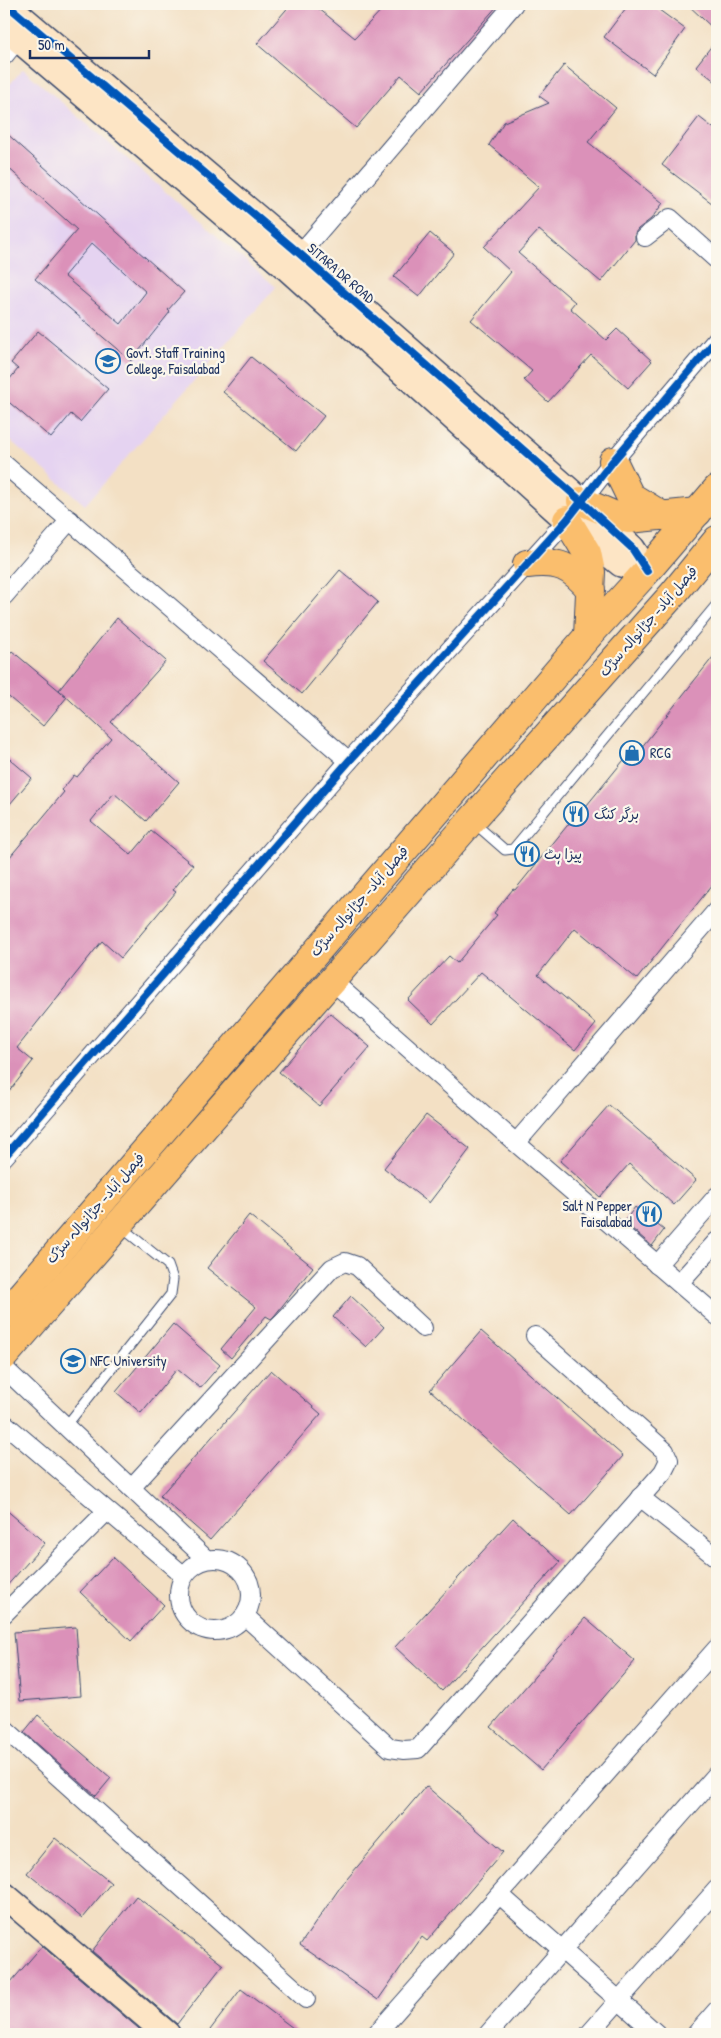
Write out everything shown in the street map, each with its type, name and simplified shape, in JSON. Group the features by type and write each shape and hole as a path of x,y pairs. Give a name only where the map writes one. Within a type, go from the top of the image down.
{"main road":[{"path":"613,461 630,496 663,516"},
{"name":"فیصل آباد– جڑانوالہ سڑک","path":"4,1315 588,636 647,571 707,516 717,489"},
{"path":"588,636 591,572 574,511 640,519 663,516 707,516"},
{"name":"فیصل آباد– جڑانوالہ سڑک","path":"4,1356 515,770 673,594 717,540"},
{"path":"527,564 555,562 567,567 582,579 591,590"},
{"path":"515,770 553,711 622,630 644,600 647,571"}],"street":[{"path":"6,4 14,37 294,261 574,511 621,564 647,571"},
{"path":"294,261 514,4"},
{"path":"645,237 670,218 717,260"},
{"path":"4,1157 349,761 574,511 613,461 717,339"},
{"path":"4,464 349,761"},
{"path":"4,596 70,520"},
{"path":"516,1143 717,910"},
{"path":"331,980 717,1316"},
{"path":"657,1265 717,1196"},
{"path":"679,1283 717,1241"},
{"path":"131,1488 332,1268 345,1262 357,1266 423,1328"},
{"path":"245,1616 390,1748 418,1749 663,1472 668,1460 666,1450 535,1336"},
{"path":"4,1368 206,1558"},
{"path":"4,1423 183,1575"},
{"path":"640,1497 717,1558"},
{"path":"4,1614 107,1511"},
{"path":"206,1558 224,1559 239,1567 249,1582 251,1600 245,1616 230,1628 212,1632 194,1626 182,1612 178,1593 183,1575 193,1565 206,1558"},
{"path":"376,2034 714,1659"},
{"path":"4,1728 306,1999"},
{"path":"488,2034 717,1774"},
{"path":"589,2034 717,1889"},
{"path":"4,1895 167,2034"},
{"path":"500,1895 657,2034"},
{"path":"696,2034 717,2010"}],"lane":[{"path":"471,821 505,850 513,849 717,604"},
{"path":"66,1426 171,1294 173,1279 168,1265 118,1225"}],"shaded area":[{"name":"Govt. Staff Training College, Faisalabad","path":"23,69 276,287 85,505 4,435 4,91"}],"building":[{"path":"291,4 313,4 355,38 387,4 499,4 421,92 401,75 356,128 257,44"},
{"path":"629,4 651,4 685,29 653,74 604,37"},
{"path":"687,4 717,4 717,32"},
{"path":"717,39 717,83 696,66"},
{"path":"564,65 616,108 588,142 663,203 651,219 638,229 635,233 635,240 601,282 539,230 518,253 575,302 570,308 606,340 617,329 652,361 628,388 591,355 548,402 524,380 532,371 471,320 511,272 484,247 539,187 489,145 504,122 549,103 539,96"},
{"path":"699,117 717,131 717,207 662,165"},
{"path":"4,131 184,292 168,310 170,312 131,361 35,279 77,230 4,164","holes":["92,243 146,292 121,324 64,276"]},
{"path":"430,233 454,253 419,297 394,277"},
{"path":"38,331 108,389 80,422 71,414 51,438 4,398 4,386 18,369 11,363"},
{"path":"251,357 324,416 296,451 223,392"},
{"path":"340,570 378,602 302,694 263,661"},
{"path":"117,618 166,661 111,722 179,782 146,821 114,793 91,821 131,855 151,831 193,865 173,890 176,892 121,958 102,941 17,1048 33,1061 4,1098 4,864 64,792 62,790 74,775 77,777 111,738 59,690"},
{"path":"12,651 67,697 43,726 4,693 4,660"},
{"path":"717,652 717,879 637,979 575,928 538,975 596,1024 575,1050 481,972 433,1024 408,1000 449,956 457,963 497,915 494,913 513,889 515,890 628,755 633,758"},
{"path":"4,754 32,778 4,811"},
{"path":"330,1013 370,1047 319,1106 279,1072"},
{"path":"609,1105 696,1180 674,1205 629,1164 600,1197 560,1161"},
{"path":"426,1115 470,1149 429,1203 384,1168"},
{"path":"635,1207 664,1230 652,1246 624,1222"},
{"path":"249,1215 313,1267 275,1315 271,1319 266,1316 231,1358 221,1349 256,1307 207,1268"},
{"path":"351,1296 384,1327 366,1347 333,1317"},
{"path":"173,1324 220,1365 200,1388 177,1369 141,1413 116,1392"},
{"path":"481,1331 623,1456 571,1515 430,1390"},
{"path":"271,1370 321,1414 210,1540 160,1496"},
{"path":"4,1508 45,1543 4,1589"},
{"path":"513,1518 560,1562 442,1691 395,1647"},
{"path":"113,1557 164,1605 131,1641 80,1592"},
{"path":"585,1618 635,1661 541,1770 491,1727"},
{"path":"76,1627 81,1696 20,1701 14,1632"},
{"path":"38,1715 111,1778 96,1796 24,1732"},
{"path":"426,1786 503,1852 427,1941 422,1937 378,2000 300,1945 341,1886"},
{"path":"55,1838 111,1883 82,1918 27,1873"},
{"path":"136,1896 223,1965 177,2024 92,1951"},
{"path":"42,1946 145,2034 4,2034 4,1990"},
{"path":"241,1989 301,2034 207,2034"}],"cycle path":[{"name":"SITARA DR ROAD","path":"6,4 300,254 571,492 632,548 647,571"},
{"path":"4,1157 349,761 567,520 613,461 717,339"}],"place":[{"name":"Govt. Staff Training College, Faisalabad","path":"108,361"},
{"name":"RCG","path":"632,753"},
{"name":"برگر کنگ","path":"576,814"},
{"name":"پیزا ہٹ","path":"527,854"},
{"name":"Salt N Pepper Faisalabad","path":"649,1214"},
{"name":"NFC University","path":"73,1361"}]}
